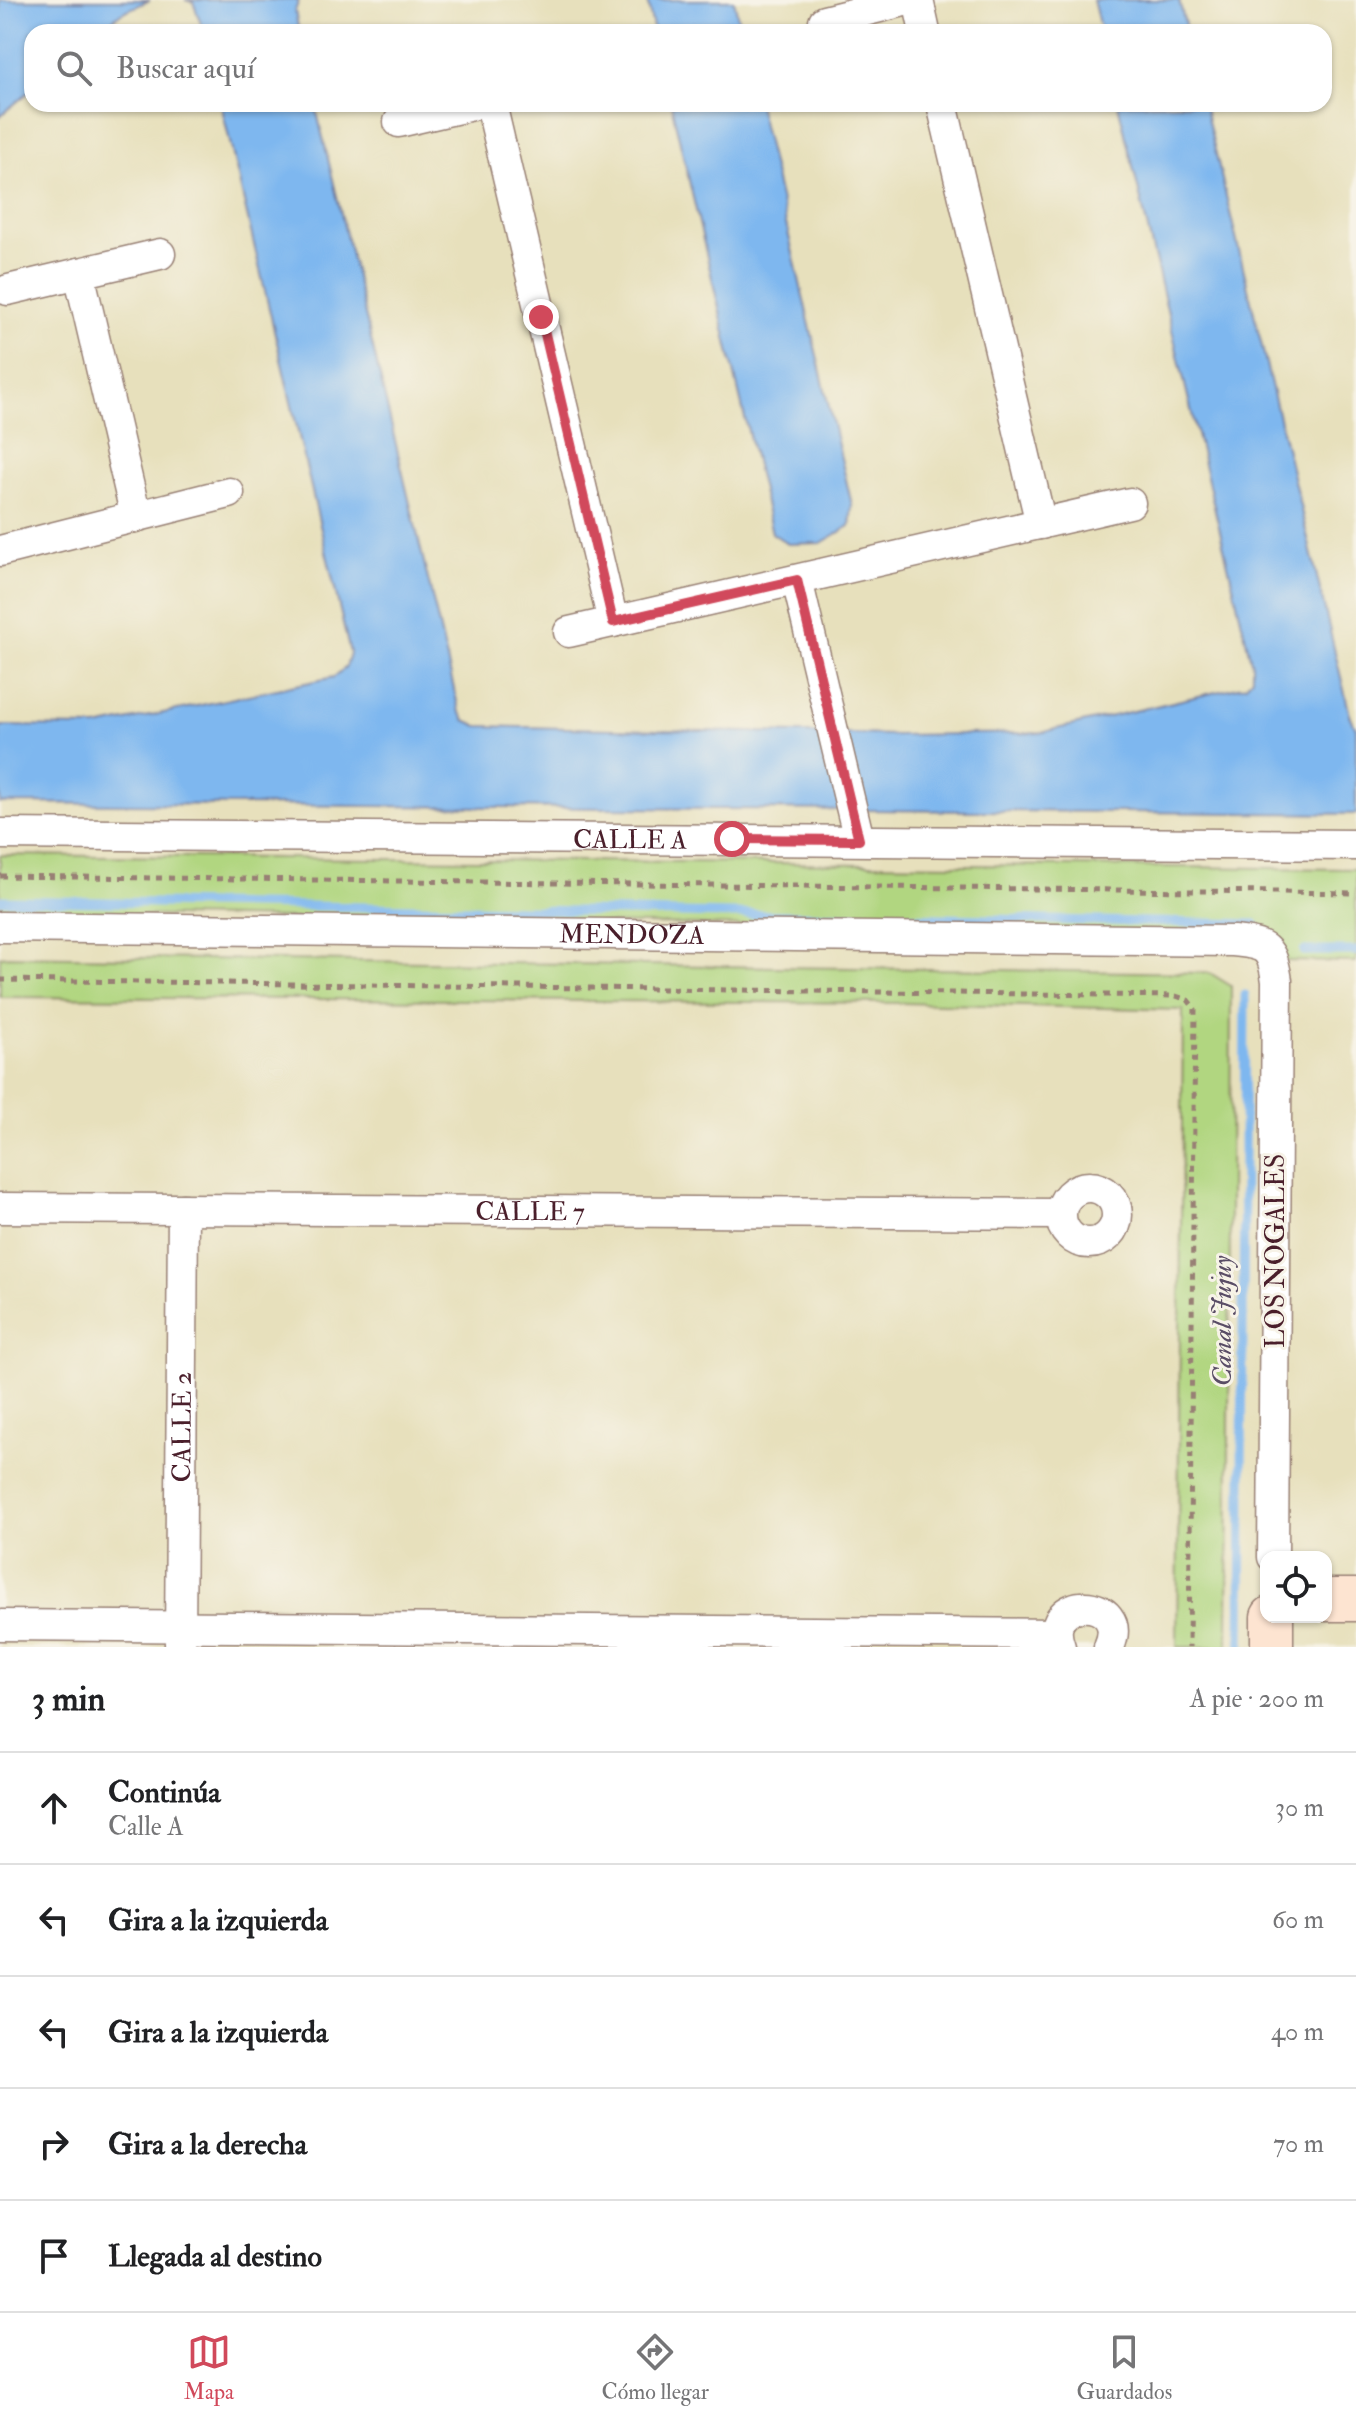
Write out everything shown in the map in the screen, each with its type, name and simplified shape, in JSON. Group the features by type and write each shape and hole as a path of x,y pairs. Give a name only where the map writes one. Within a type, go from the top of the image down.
{"street":[{"path":"824,21 908,0"},
{"path":"918,0 923,24"},
{"path":"399,122 442,112"},
{"path":"493,112 613,622"},
{"path":"944,112 1041,524"},
{"path":"8,290 160,254"},
{"path":"79,273 136,517"},
{"path":"0,551 229,493"},
{"path":"569,632 1130,503"},
{"path":"797,580 859,840"},
{"name":"CALLE A","path":"0,834 1356,845"},
{"name":"MENDOZA","path":"0,927 1233,941 1265,947"},
{"name":"LOS NOGALES","path":"1265,947 1274,960 1277,981 1273,1551"},
{"name":"CALLE 7","path":"0,1208 1060,1214"},
{"name":"CALLE 2","path":"180,1637 183,1209"},
{"path":"1332,1600 1356,1600"},
{"path":"0,1625 180,1637 1058,1640 1059,1623 1065,1614 1084,1605 1095,1607 1111,1623 1113,1633 1109,1647"},
{"path":"1272,1623 1272,1647"}],"path":[{"path":"0,876 1356,893"},
{"path":"0,980 1176,996 1188,1000 1195,1009 1189,1647"}],"green space":[{"path":"0,855 1356,869 1356,962 1284,961 1283,940 1278,935 0,913"},
{"path":"0,956 1210,973 1231,986 1228,1647 1177,1647 1183,1010 902,1003 0,997"}],"water":[{"path":"0,0 150,0 121,13 108,24 24,24 24,96 0,116"},
{"path":"185,0 299,0 295,11 297,24 201,24 193,2"},
{"path":"647,0 734,0 739,24 652,24"},
{"path":"1093,0 1179,0 1185,24 1099,24"},
{"path":"223,112 317,112 459,710 465,720 478,726 896,735 1039,733 1246,685 1252,677 1252,665 1120,112 1206,112 1350,715 1356,728 1356,814 0,803 0,726 97,727 334,677 346,667 350,653"},
{"path":"673,112 760,112 852,505 850,526 821,543 788,544 772,533"}],"waterway":[{"path":"0,900 1255,924"},
{"path":"1304,951 1356,951"},
{"name":"Canal Jujuy","path":"1241,1647 1245,995"}],"route":[{"path":"541,317 613,622 797,580 859,840 732,839"}]}
